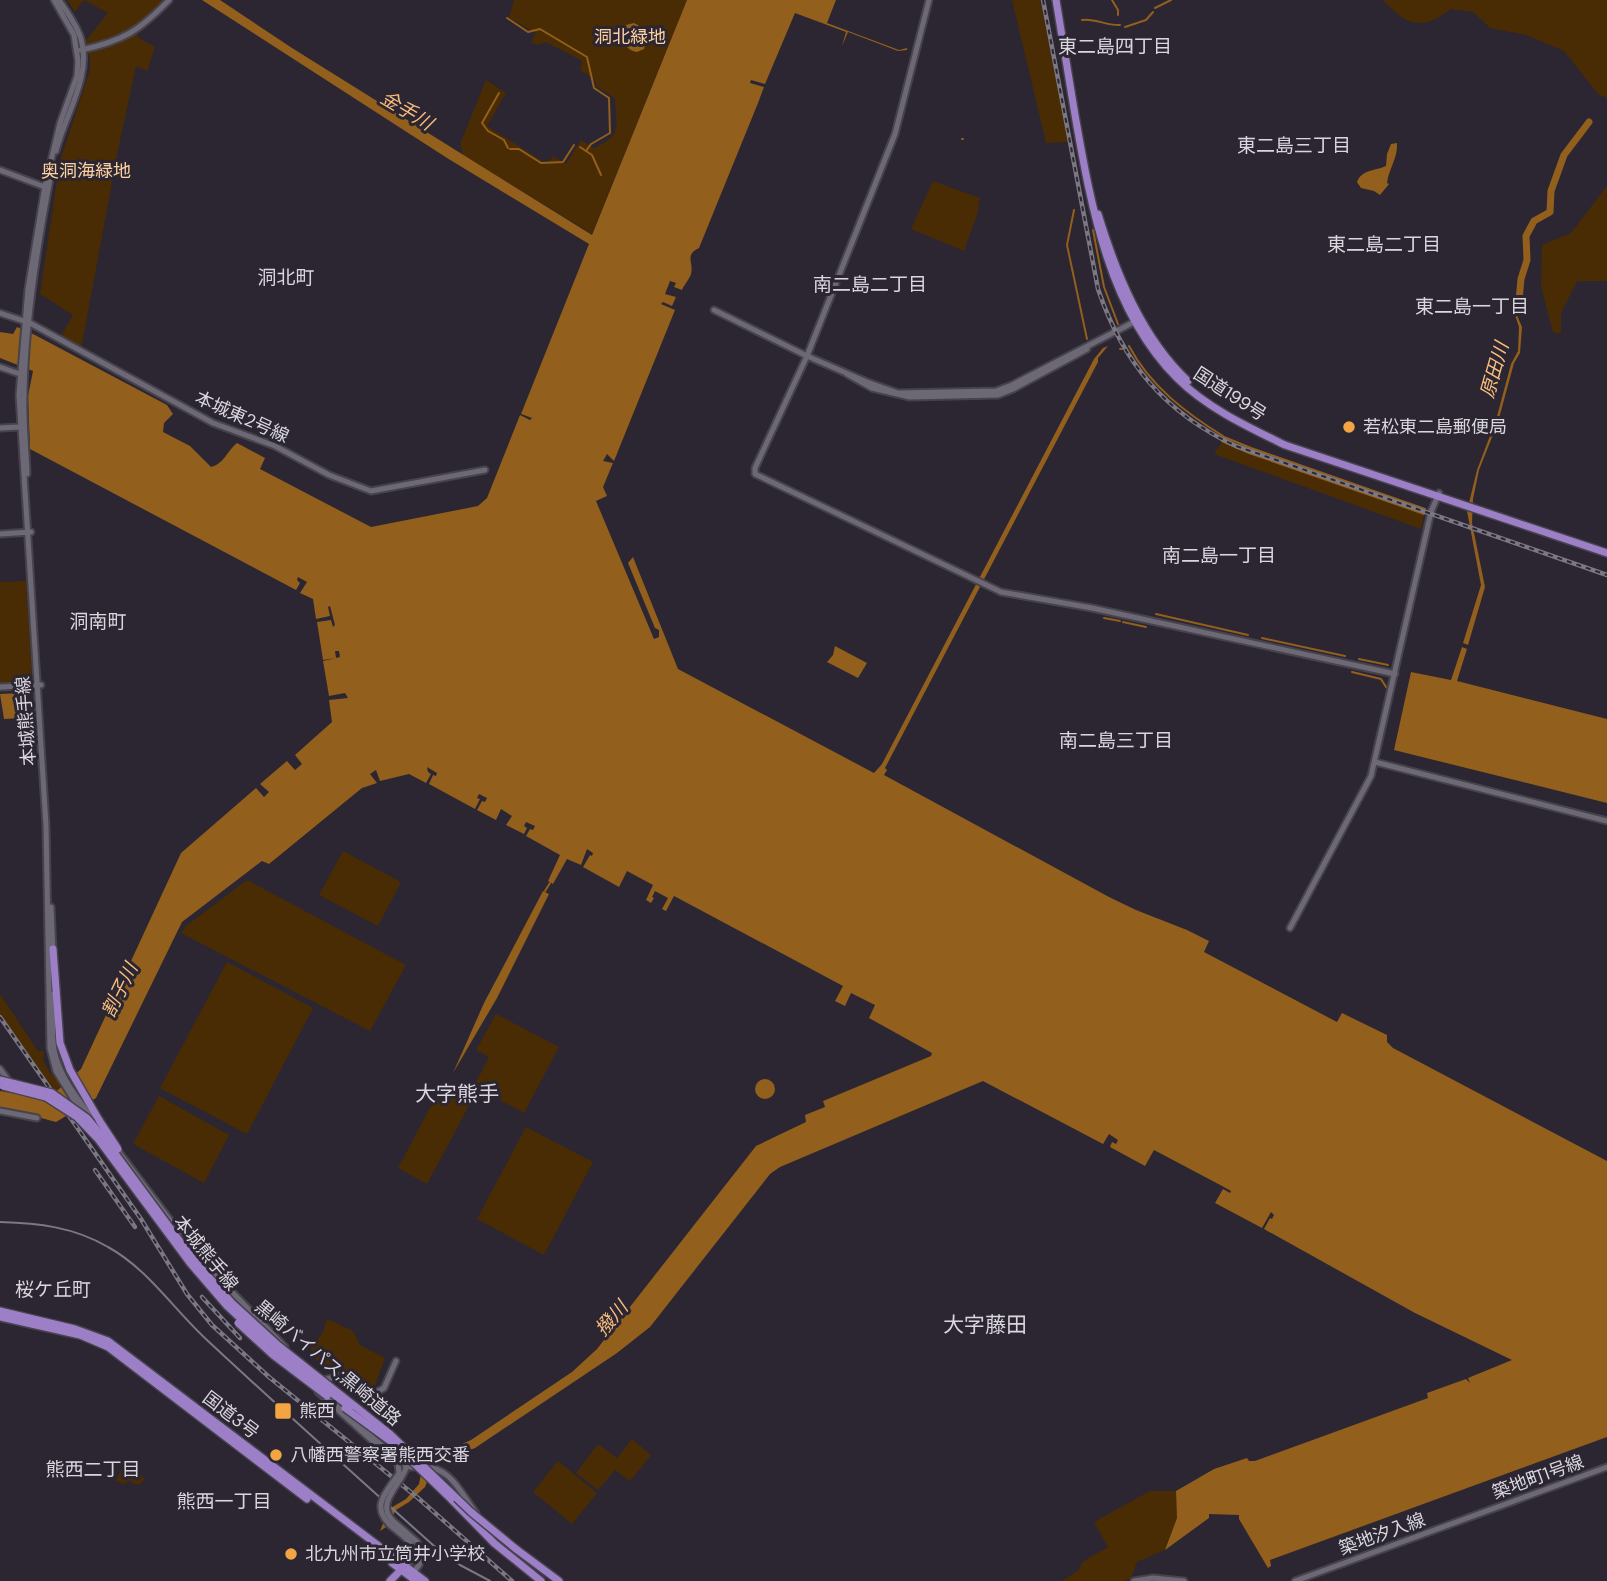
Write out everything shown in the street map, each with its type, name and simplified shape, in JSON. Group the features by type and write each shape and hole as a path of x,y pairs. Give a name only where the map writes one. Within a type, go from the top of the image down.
{"highway":[{"name":"国道199号","path":"1058,0 1097,227 1136,321 1155,351 1176,377 1207,402 1254,430 1312,456 1439,495"},
{"name":"国道199号","path":"1058,0 1102,226 1141,317 1180,374 1200,391 1257,426 1314,452 1607,551"},
{"path":"53,949 60,1043 70,1070 168,1226"},
{"name":"黒崎バイパス;黒崎道路","path":"0,1080 44,1090 78,1110 103,1136 168,1226 216,1285 256,1326 381,1426 471,1512 556,1581"},
{"name":"黒崎バイパス;黒崎道路","path":"0,1086 46,1097 77,1117 98,1139 190,1263 227,1306 276,1352 367,1420 494,1544 543,1581"},
{"path":"211,1282 216,1293 256,1341 291,1370 390,1441"},
{"name":"国道3号","path":"0,1311 75,1329 108,1341 411,1578 425,1581"},
{"name":"国道3号","path":"0,1317 80,1335 108,1347 402,1569"},
{"path":"390,1581 402,1569"}],"street":[{"name":"本城熊手線","path":"30,532 20,427 26,331 55,141 77,76 80,51 57,0"},
{"path":"80,51 132,34 169,0"},
{"path":"929,0 895,134 807,356 755,468 755,474 1001,592 1091,608 1395,674"},
{"path":"0,170 47,187"},
{"path":"714,310 872,388 910,397 998,394 1013,389 1136,321"},
{"name":"本城東2号線","path":"0,313 28,322 213,423 275,446 361,489 371,491 485,470"},
{"path":"0,367 23,371"},
{"name":"本城熊手線","path":"23,371 46,825 52,1062 81,1108 162,1221 211,1282 358,1428 406,1468"},
{"path":"0,428 20,427"},
{"path":"1290,928 1371,776 1431,512 1439,495"},
{"path":"0,534 30,532"},
{"name":"本城熊手線","path":"39,685 50,825 54,1048 64,1083"},
{"path":"0,687 39,685"},
{"path":"1375,762 1607,821"},
{"path":"0,1069 17,1092"},
{"name":"本城熊手線","path":"81,1108 176,1228 282,1344 314,1384"},
{"path":"0,1111 37,1118"},
{"path":"314,1384 326,1377 338,1376 374,1394 384,1388 397,1361"},
{"name":"本城熊手線","path":"358,1428 406,1468"},
{"path":"398,1464 399,1473"},
{"path":"411,1578 423,1552 416,1542 382,1516 380,1505 399,1473 406,1468 424,1467 446,1474 495,1535 556,1581"},
{"name":"築地町1号線","path":"1478,1513 1607,1467"},
{"path":"402,1569 413,1560 415,1550 391,1523 385,1505 406,1468"},
{"name":"築地汐入線","path":"1295,1581 1478,1513"},
{"path":"1134,1581 1166,1578 1184,1581"}],"green space":[{"path":"67,0 84,0 75,12"},
{"name":"奥洞海緑地","path":"84,0 163,0 152,13 133,27 139,38 155,47 147,71 136,66 81,349 61,336 73,315 40,294 60,161 90,70 90,58 84,43 108,13"},
{"name":"洞北緑地","path":"514,0 687,0 592,234 463,155 460,144 486,80 506,93 487,126 544,162 549,162 553,156 566,164 581,140 594,148 610,139 616,129 615,98 597,87 594,79 580,70 582,61 546,42 537,45 531,42 536,33 509,18"},
{"path":"1012,0 1040,0 1069,142 1046,143"},
{"path":"1383,0 1607,0 1607,98 1598,94 1564,51 1526,35 1490,28 1473,12 1451,9 1431,21 1414,22 1399,15"},
{"path":"933,181 980,198 964,251 911,229"},
{"path":"1607,186 1607,281 1577,281 1561,313 1561,334 1553,332 1541,286 1542,245 1571,233"},
{"path":"1222,442 1249,454 1424,515 1421,529 1214,454"},
{"path":"26,581 32,678 30,681 0,683 0,582"},
{"path":"343,851 401,882 378,926 319,895"},
{"path":"247,880 406,965 370,1031 181,933 186,926"},
{"path":"227,962 313,1008 247,1134 160,1088"},
{"path":"0,994 38,1051 44,1051 43,1060 61,1087 55,1092 0,1015"},
{"path":"496,1014 559,1047 524,1113 474,1086 489,1057 476,1050"},
{"path":"444,1082 473,1098 427,1184 398,1168"},
{"path":"159,1096 229,1135 204,1183 133,1144"},
{"path":"526,1127 593,1162 544,1255 477,1219"},
{"path":"327,1319 353,1331 360,1345 385,1358 375,1385 370,1386 335,1368 329,1370 316,1359 311,1349 323,1332"},
{"path":"632,1439 651,1455 630,1481 615,1470 598,1490 576,1473 598,1444 617,1458"},
{"path":"558,1461 597,1493 572,1524 533,1492"},
{"path":"123,1466 136,1470 145,1479 140,1484 134,1484 130,1480 124,1484 116,1481"},
{"path":"1150,1491 1176,1491 1177,1518 1165,1550 1137,1562 1131,1578 1124,1581 1062,1581 1079,1570 1082,1562 1108,1547 1094,1522"}],"water":[{"name":"割子川","path":"202,0 220,0 292,48 592,235 687,0 836,0 827,23 899,50 907,48 898,51 848,32 842,46 846,32 795,13 765,84 751,80 750,83 764,87 699,248 692,253 690,276 682,290 674,287 676,283 670,281 665,294 676,297 672,306 663,302 661,304 675,310 614,461 607,454 603,461 613,463 603,487 607,496 596,501 654,639 659,637 659,630 655,628 628,563 633,557 678,669 874,773 882,764 1094,359 1108,346 1098,358 885,768 887,770 884,775 1109,897 1209,941 1204,952 1337,1022 1342,1013 1387,1035 1387,1042 1393,1048 1607,1161 1607,1437 1270,1560 1271,1566 1268,1568 1239,1515 1209,1514 1209,1518 1165,1550 1177,1518 1176,1491 1214,1469 1247,1458 1249,1461 1255,1461 1428,1398 1427,1393 1466,1379 1470,1383 1468,1378 1512,1360 1415,1313 1264,1229 1274,1215 1271,1212 1262,1228 1215,1203 1223,1189 1230,1193 1231,1191 1154,1150 1145,1166 1110,1147 1112,1142 1116,1144 1118,1140 1109,1134 1103,1144 983,1081 780,1167 770,1174 650,1327 617,1353 475,1448 438,1463 425,1487 396,1510 386,1527 380,1531 389,1509 406,1499 419,1484 421,1474 432,1457 471,1440 572,1372 597,1349 756,1146 806,1122 805,1115 825,1107 823,1101 931,1056 932,1053 869,1018 875,1005 851,993 845,1006 835,1001 843,986 674,896 666,911 662,909 668,898 655,891 651,903 646,900 653,885 627,871 619,887 583,867 593,853 587,849 581,865 567,859 553,884 548,881 560,855 526,836 535,826 526,822 524,834 506,825 512,816 501,809 496,820 477,810 487,798 479,794 477,798 480,799 475,809 429,784 437,773 427,767 431,774 426,783 409,774 380,781 376,770 370,774 377,783 362,788 269,864 262,861 182,922 96,1098 56,1122 0,1107 0,1091 48,1099 81,1069 181,853 256,788 264,797 269,792 260,784 287,761 295,770 302,764 295,755 332,722 329,700 348,698 345,693 329,696 323,661 335,658 323,660 317,622 331,620 333,627 335,625 330,606 330,616 316,619 313,599 300,593 307,582 298,577 300,583 296,590 30,449 28,396 33,371 0,358 0,332 13,334 17,327 167,405 173,414 164,423 163,432 190,446 211,467 222,460 237,443 265,458 260,469 371,527 478,506 487,498 520,415 530,420 532,418 521,414 589,244 447,158"},
{"path":"634,23 641,27 645,45 644,49 637,52 626,45 623,38 626,25"},
{"path":"1397,143 1387,183 1389,184 1380,195 1361,188 1357,182 1359,178 1386,166 1391,144"},
{"path":"1520,293 1522,294 1516,313 1522,327 1520,353 1514,363 1498,422 1479,470 1473,499 1472,523 1485,587 1468,645 1463,643 1481,585 1467,511 1477,470 1496,420 1511,364 1518,351 1519,327 1514,312"},
{"path":"835,646 867,663 858,678 827,662 833,655"},
{"path":"1462,647 1467,649 1457,681 1607,719 1607,803 1394,750 1411,672 1451,680"},
{"path":"20,693 21,700 13,701 21,701 22,709 16,710 22,710 22,718 4,719 0,694"},
{"path":"543,891 549,894 497,998 453,1073 484,1003"},
{"path":"761,1079 769,1079 775,1089 769,1099 761,1099 755,1093 755,1085"}],"waterway":[{"path":"1112,0 1118,15"},
{"path":"1155,8 1171,0"},
{"path":"1125,27 1146,20 1153,12"},
{"path":"507,18 528,32 540,29 587,57 594,88 609,98 610,133 591,144 586,151"},
{"path":"1082,20 1120,25"},
{"path":"499,93 482,123 488,131 504,140 508,148"},
{"name":"原田川","path":"1519,300 1521,279 1527,260 1526,236 1534,221 1550,212 1551,191 1564,155 1589,122"},
{"path":"510,149 519,149 541,163 563,162 574,145"},
{"path":"580,147 592,155 601,175"},
{"path":"1074,210 1067,245 1087,339"},
{"path":"1093,230 1104,287 1118,324"},
{"path":"1129,346 1158,386 1196,418 1223,436"},
{"path":"1224,437 1425,509"},
{"path":"1222,441 1249,453 1424,514"},
{"path":"1156,614 1248,635"},
{"path":"1104,618 1120,621"},
{"path":"1123,622 1146,627"},
{"path":"1262,638 1345,656"},
{"path":"1359,659 1388,665"},
{"path":"1352,672 1381,679 1386,687"},
{"path":"545,891 550,883"}],"tram line":[{"path":"0,1222 42,1225 69,1231 95,1240 122,1256 148,1278 208,1341 433,1545 460,1565 490,1581"}],"railway":[{"path":"1043,0 1098,289 1120,340 1150,383 1188,418 1236,446 1607,575"},
{"path":"0,1017 141,1219 187,1294 212,1325 269,1377 418,1498 512,1581"},
{"path":"95,1170 135,1227"},
{"path":"202,1297 240,1338"}],"place":[{"name":"若松東二島郵便局","path":"1349,427"},
{"name":"熊西","path":"283,1411"},
{"name":"八幡西警察署熊西交番","path":"276,1455"},
{"name":"北九州市立筒井小学校","path":"291,1554"}],"district":[{"name":"東二島四丁目","path":"1115,46"},
{"name":"東二島三丁目","path":"1294,145"},
{"name":"東二島二丁目","path":"1384,244"},
{"name":"洞北町","path":"286,277"},
{"name":"南二島二丁目","path":"870,284"},
{"name":"東二島一丁目","path":"1472,306"},
{"name":"南二島一丁目","path":"1219,555"},
{"name":"洞南町","path":"98,621"},
{"name":"南二島三丁目","path":"1116,740"},
{"name":"大字熊手","path":"457,1094"},
{"name":"桜ケ丘町","path":"53,1289"},
{"name":"大字藤田","path":"985,1325"},
{"name":"熊西二丁目","path":"93,1469"},
{"name":"熊西一丁目","path":"224,1501"}],"water label":[{"name":"金手川","path":"407,110"},
{"name":"撥川","path":"611,1318"}]}
